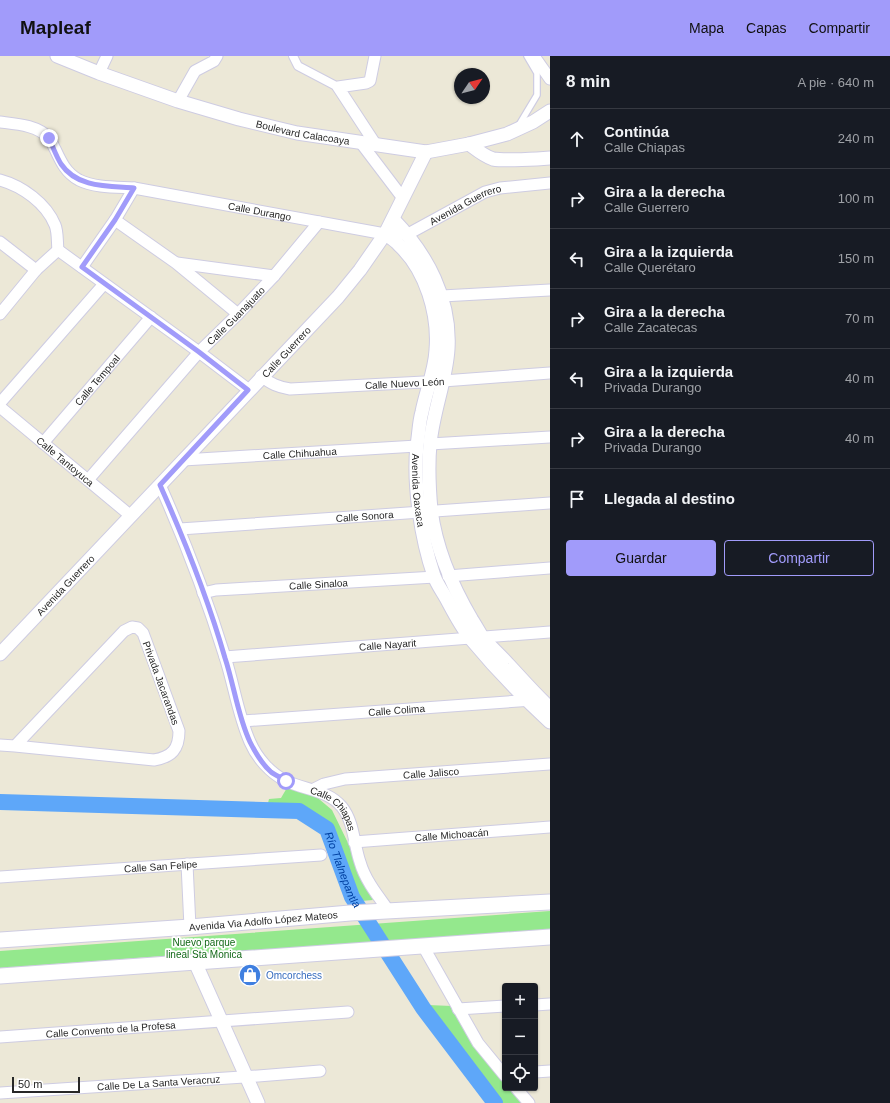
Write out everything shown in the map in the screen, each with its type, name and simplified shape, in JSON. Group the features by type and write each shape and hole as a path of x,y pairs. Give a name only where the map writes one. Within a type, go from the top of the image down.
{"main road":[{"name":"Avenida Via Adolfo López Mateos","path":"0,940 190,927 350,913 550,902"},
{"path":"0,976 550,937"}],"street":[{"name":"Boulevard Calacoaya","path":"57,56 99,73 178,101 239,119 297,133 426,152 469,144 515,131 550,111"},
{"path":"99,73 107,56"},
{"path":"178,101 195,71 214,61 217,56"},
{"path":"293,56 298,66 338,88 376,145"},
{"path":"338,88 370,81 375,56"},
{"path":"534,56 550,80"},
{"name":"Calle Durango","path":"0,122 24,126 39,131 49,138 61,163 70,173 80,180 92,185 134,188 385,234"},
{"path":"361,143 402,197"},
{"path":"469,144 482,155 494,159 550,158"},
{"name":"Calle Guerrero","path":"131,516 261,376 338,297 360,270 385,234 402,197 426,152"},
{"path":"0,180 13,184 24,190 46,210 55,226 58,250 199,352 248,390"},
{"name":"Avenida Guerrero","path":"385,234 408,234 469,199 485,192 500,188 550,183"},
{"path":"82,267 115,220 134,188"},
{"name":"Avenida Oaxaca","path":"393,219 408,234 430,269 442,296 447,321 448,348 437,381 422,412 424,445 417,477 426,512 438,543 448,576 464,607 476,638 547,702"},
{"path":"115,220 176,263 238,314"},
{"name":"Calle Guanajuato","path":"88,480 199,352 274,276 319,222"},
{"name":"Avenida Oaxaca","path":"385,234 399,244 412,260 423,280 430,298 436,324 437,381"},
{"path":"0,242 36,270"},
{"path":"0,314 36,270 58,250"},
{"path":"176,263 274,276"},
{"path":"0,403 104,284"},
{"path":"442,296 550,290"},
{"name":"Calle Tempoal","path":"43,443 151,317"},
{"name":"Calle Nuevo León","path":"261,376 271,384 290,389 550,373"},
{"name":"Calle Tantoyuca","path":"0,407 131,516"},
{"name":"Calle Chihuahua","path":"183,460 550,436"},
{"name":"Calle Chiapas","path":"160,485 180,529 203,593 225,657 250,742 259,758 271,772 286,781 314,789 332,798 343,808 350,821 354,842 366,878 389,911"},
{"name":"Calle Sonora","path":"180,529 550,503"},
{"name":"Avenida Oaxaca","path":"426,512 425,544 435,577 451,607 527,701 550,722"},
{"name":"Avenida Guerrero","path":"0,654 131,516"},
{"path":"448,576 550,568"},
{"name":"Calle Sinaloa","path":"203,593 216,590 435,577"},
{"name":"Privada Jacarandas","path":"0,745 154,760 163,759 171,754 176,748 179,740 179,732 143,633 138,628 132,627 124,631 15,746"},
{"name":"Calle Nayarit","path":"225,657 550,632"},
{"name":"Calle Colima","path":"243,721 527,701 547,702"},
{"name":"Calle Jalisco","path":"314,789 324,784 345,779 550,764"},
{"name":"Calle Michoacán","path":"354,842 550,827"},
{"name":"Calle San Felipe","path":"0,877 322,855"},
{"path":"187,864 190,927"},
{"path":"423,946 478,1043 502,1072"},
{"path":"195,962 258,1103"},
{"path":"538,1005 550,1004"},
{"path":"458,1009 502,1006"},
{"name":"Calle Convento de la Profesa","path":"0,1037 348,1012"},
{"name":"Calle De La Santa Veracruz","path":"0,1093 320,1071"},
{"path":"538,1072 550,1071"},
{"path":"519,1091 529,1103"}],"lane":[{"path":"515,131 537,95 537,73 527,56"}],"green space":[{"path":"288,786 298,787 319,799 332,810 349,845 358,874 373,900 361,901 357,897 329,823 305,809 268,803 269,799 281,798"},
{"name":"Nuevo parque lineal Sta Monica","path":"550,911 550,929 194,960 178,955 0,968 0,951"},
{"path":"428,1005 452,1006 502,1075 502,1091 515,1091 525,1103 500,1103"}],"waterway":[{"name":"Río Tlalnepantla","path":"0,802 299,811 327,829 352,897 423,1008 495,1103"}],"place":[{"name":"Omcorchess","path":"250,975"}],"route":[{"path":"49,138 61,163 70,173 80,180 92,185 134,188 115,220 82,267 199,352 248,390 160,485 180,529 203,593 225,657 250,742 259,758 271,772 286,781"}]}
